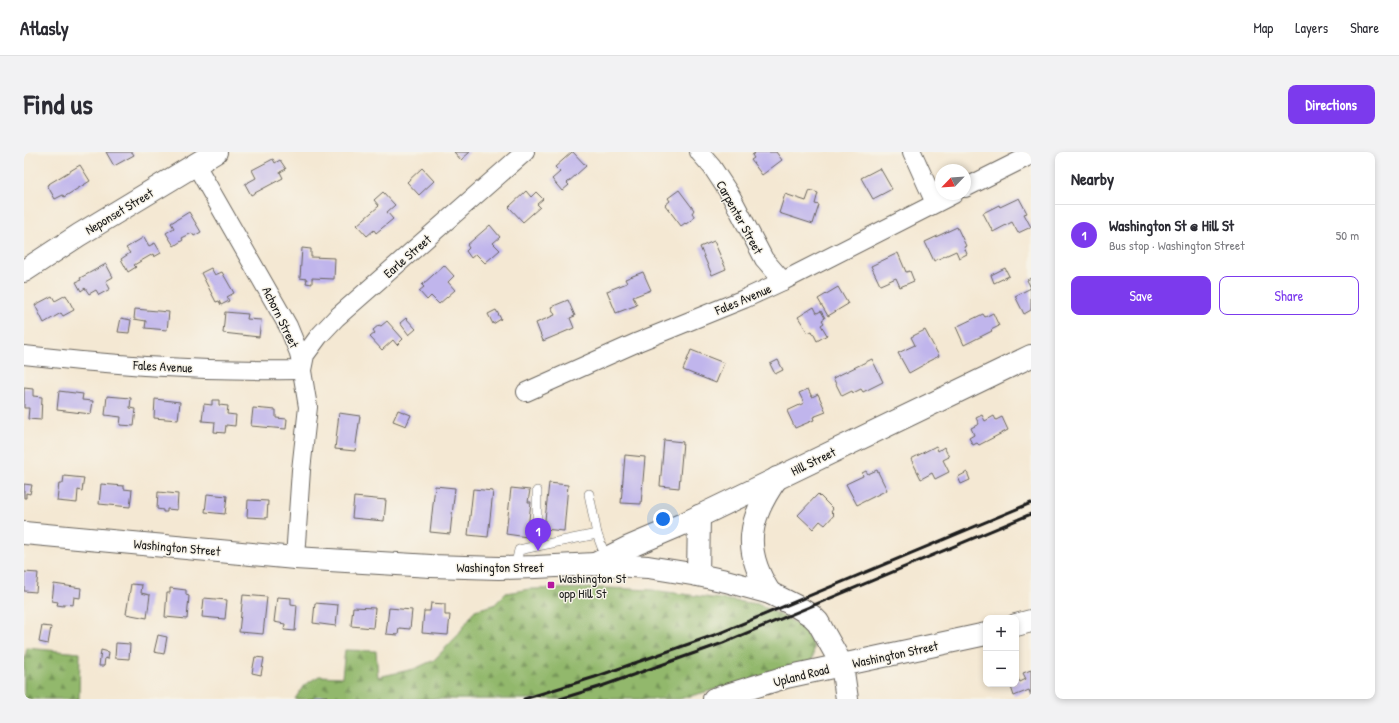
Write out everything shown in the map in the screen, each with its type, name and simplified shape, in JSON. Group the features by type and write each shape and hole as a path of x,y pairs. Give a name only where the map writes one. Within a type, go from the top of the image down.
{"street":[{"name":"Neponset Street","path":"24,271 79,235 216,152"},
{"name":"Earle Street","path":"302,370 306,355 319,336 336,318 526,152"},
{"name":"Carpenter Street","path":"699,152 712,167 731,196 764,259 783,281"},
{"path":"912,152 936,203"},
{"path":"971,185 1031,155"},
{"name":"Achorn Street","path":"196,165 288,326 299,353 308,406 301,470 295,558"},
{"name":"Fales Avenue","path":"526,392 638,342 744,299 783,281 942,200"},
{"name":"Fales Avenue","path":"24,355 72,361 238,371 302,370"},
{"name":"Hill Street","path":"600,561 699,516 1031,356"},
{"path":"770,593 757,572 751,541 755,518 760,504 777,478"},
{"path":"698,575 699,516"},
{"name":"Washington Street","path":"24,533 295,558 431,566 515,568 554,567 600,561 698,575 770,593 796,606 812,616 818,622 842,665 983,635"},
{"path":"1019,624 1031,620"},
{"path":"842,665 846,699"},
{"name":"Upland Road","path":"714,699 786,677 842,665"}],"lane":[{"path":"537,491 537,546"},
{"path":"589,494 597,534 600,561"},
{"path":"515,568 519,550 597,534"}],"green space":[{"path":"608,588 652,590 758,604 792,621 804,629 814,647 812,664 679,699 295,699 304,685 319,676 342,677 345,650 376,651 378,677 414,669 434,660 457,636 475,610 494,605 506,593 529,589"},
{"path":"27,648 80,653 79,699 24,699 24,663"}],"building":[{"path":"106,152 132,152 134,155 114,166"},
{"path":"454,152 470,152 461,160"},
{"path":"572,152 586,166 567,183 569,185 562,191 552,179 560,172 555,167"},
{"path":"754,152 776,152 782,160 762,175 751,160 754,158 752,155 755,153"},
{"path":"273,159 275,163 280,160 286,169 280,172 283,178 251,195 245,184 256,178 252,170"},
{"path":"80,165 90,181 64,197 63,195 55,199 47,185"},
{"path":"422,168 434,181 419,195 407,182"},
{"path":"880,168 892,189 873,199 861,178"},
{"path":"679,190 694,210 692,213 695,217 681,226 665,205 670,201 668,198"},
{"path":"810,190 818,193 815,204 819,205 813,224 779,213 785,194 806,201"},
{"path":"526,191 531,197 536,192 543,199 537,204 540,207 523,222 509,207"},
{"path":"383,192 395,205 387,212 393,219 376,233 374,230 367,236 357,225 379,206 374,200"},
{"path":"1019,198 1027,213 1024,214 1031,227 1018,233 1012,222 993,232 983,213 999,205 1000,207"},
{"path":"189,212 201,232 194,236 192,233 182,238 183,240 174,246 166,233 174,228 171,223"},
{"path":"490,225 500,237 493,243 500,250 485,263 476,254 471,258 466,251 469,248 467,245"},
{"path":"957,227 966,246 964,247 967,254 959,258 956,251 934,261 925,242"},
{"path":"144,237 149,246 155,243 161,253 154,257 153,254 134,265 136,267 128,272 121,259 130,253 126,248"},
{"path":"714,241 726,269 712,275 700,247"},
{"path":"302,248 311,249 311,257 335,258 334,279 312,278 312,284 306,283 307,279 300,278"},
{"path":"898,253 906,272 910,271 914,281 900,287 896,278 880,285 871,266"},
{"path":"106,264 113,277 106,281 110,289 99,295 96,290 89,294 85,288 81,291 76,282 81,280 80,278"},
{"path":"444,265 454,276 448,282 455,290 439,304 431,296 427,300 419,291 424,287 422,285"},
{"path":"211,268 215,275 222,272 234,293 227,297 229,301 221,305 219,301 216,302 201,273"},
{"path":"1005,268 1009,276 994,283 991,275"},
{"path":"643,272 651,290 633,297 637,305 616,313 607,291 627,283 625,279"},
{"path":"1031,278 1031,288 1027,280"},
{"path":"838,287 848,304 828,316 818,299"},
{"path":"1031,288 1031,310 1024,314 1015,296"},
{"path":"66,295 74,310 63,316 61,313 44,323 35,305 52,296 55,301"},
{"path":"568,300 575,316 570,318 574,328 543,341 536,323 555,315 551,307"},
{"path":"814,307 817,313 821,311 825,318 822,320 824,323 821,325 827,335 817,341 812,331 808,333 798,317"},
{"path":"135,309 169,312 167,330 145,328 146,321 134,319"},
{"path":"496,310 501,319 493,324 488,314"},
{"path":"225,312 248,314 247,319 261,320 259,337 223,333"},
{"path":"993,313 999,326 964,345 956,327 983,314 985,317"},
{"path":"121,318 131,320 129,333 118,332"},
{"path":"406,318 416,329 409,335 400,323"},
{"path":"387,321 403,339 397,345 393,340 382,350 370,337 375,333 373,330"},
{"path":"925,330 939,356 909,373 898,353 915,345 911,337"},
{"path":"691,350 724,363 716,383 683,370"},
{"path":"872,359 883,382 863,392 861,389 853,393 852,391 842,396 833,378"},
{"path":"778,360 783,370 775,374 770,364"},
{"path":"24,388 33,389 33,396 42,397 41,420 28,419 29,408 24,408"},
{"path":"808,389 812,397 818,394 826,412 813,417 814,420 795,428 787,411 804,403 799,393"},
{"path":"59,391 83,394 82,400 93,401 91,414 57,410"},
{"path":"107,396 131,398 130,408 136,409 134,426 120,425 121,417 105,415"},
{"path":"155,399 180,402 178,420 154,418"},
{"path":"212,400 219,400 219,405 228,406 227,414 236,415 235,426 226,425 225,433 214,432 215,422 202,421 204,404 212,405"},
{"path":"253,408 276,410 276,418 287,419 286,429 251,426"},
{"path":"398,410 411,415 406,426 393,421"},
{"path":"339,413 360,416 355,451 335,449"},
{"path":"982,415 985,421 994,416 996,420 1002,417 1008,430 979,445 977,443 973,445 969,438 974,435 971,428 979,424 976,418"},
{"path":"664,440 683,442 679,488 660,486"},
{"path":"936,446 938,451 944,447 949,457 943,460 949,472 935,479 932,473 921,479 911,459"},
{"path":"625,455 645,457 641,504 621,503"},
{"path":"877,470 887,490 857,505 846,484 863,476 862,473 866,471 868,474"},
{"path":"967,472 970,480 961,484 958,477"},
{"path":"64,476 84,478 82,491 78,490 77,503 57,501 59,483 63,483"},
{"path":"549,483 568,485 564,531 544,529"},
{"path":"24,484 32,485 30,494 26,493 26,498 24,498"},
{"path":"101,484 124,486 124,489 132,490 130,507 99,504"},
{"path":"435,486 455,488 450,534 430,532"},
{"path":"511,488 530,490 528,502 531,502 527,537 506,534"},
{"path":"473,489 493,491 488,537 468,535"},
{"path":"158,492 178,494 177,510 167,509 167,512 163,512 163,510 157,509"},
{"path":"207,494 227,496 225,514 205,512"},
{"path":"818,494 833,509 831,512 834,515 825,525 820,521 813,529 798,515"},
{"path":"354,497 386,500 384,521 352,518"},
{"path":"248,500 268,501 267,518 247,517"},
{"path":"24,572 38,573 36,592 24,591"},
{"path":"54,584 81,588 80,598 74,597 73,605 57,605 58,602 52,601"},
{"path":"131,584 142,585 141,593 150,595 147,618 126,614"},
{"path":"170,588 186,590 186,595 189,596 187,619 165,617 167,593 170,593"},
{"path":"243,595 267,597 263,634 239,632"},
{"path":"277,597 291,598 291,604 297,605 295,631 284,630 285,624 274,622"},
{"path":"204,598 227,600 225,619 202,617"},
{"path":"315,603 338,605 336,626 313,623"},
{"path":"431,603 445,604 445,615 450,615 448,635 422,633 424,611 430,611"},
{"path":"353,607 375,608 373,628 351,626"},
{"path":"389,608 412,610 410,629 399,628 398,635 386,634"},
{"path":"42,626 51,627 48,644 39,642"},
{"path":"158,635 167,637 164,654 154,652"},
{"path":"116,643 130,644 129,659 115,658"},
{"path":"101,650 109,652 108,659 105,658 104,666 99,666"},
{"path":"255,657 264,658 261,675 252,673"},
{"path":"1031,670 1031,696 1029,690 1014,696 1011,687 1019,687 1019,680 1020,682 1026,679 1023,673"},
{"path":"327,696 327,699 315,699 314,697"}],"railway":[{"path":"524,699 595,677 720,633 1031,503"},
{"path":"560,699 599,687 723,643 1031,514"}],"place":[{"name":"Washington St @ Hill St","path":"538,551"},
{"name":"Washington St opp Hill St","path":"551,585"}]}
